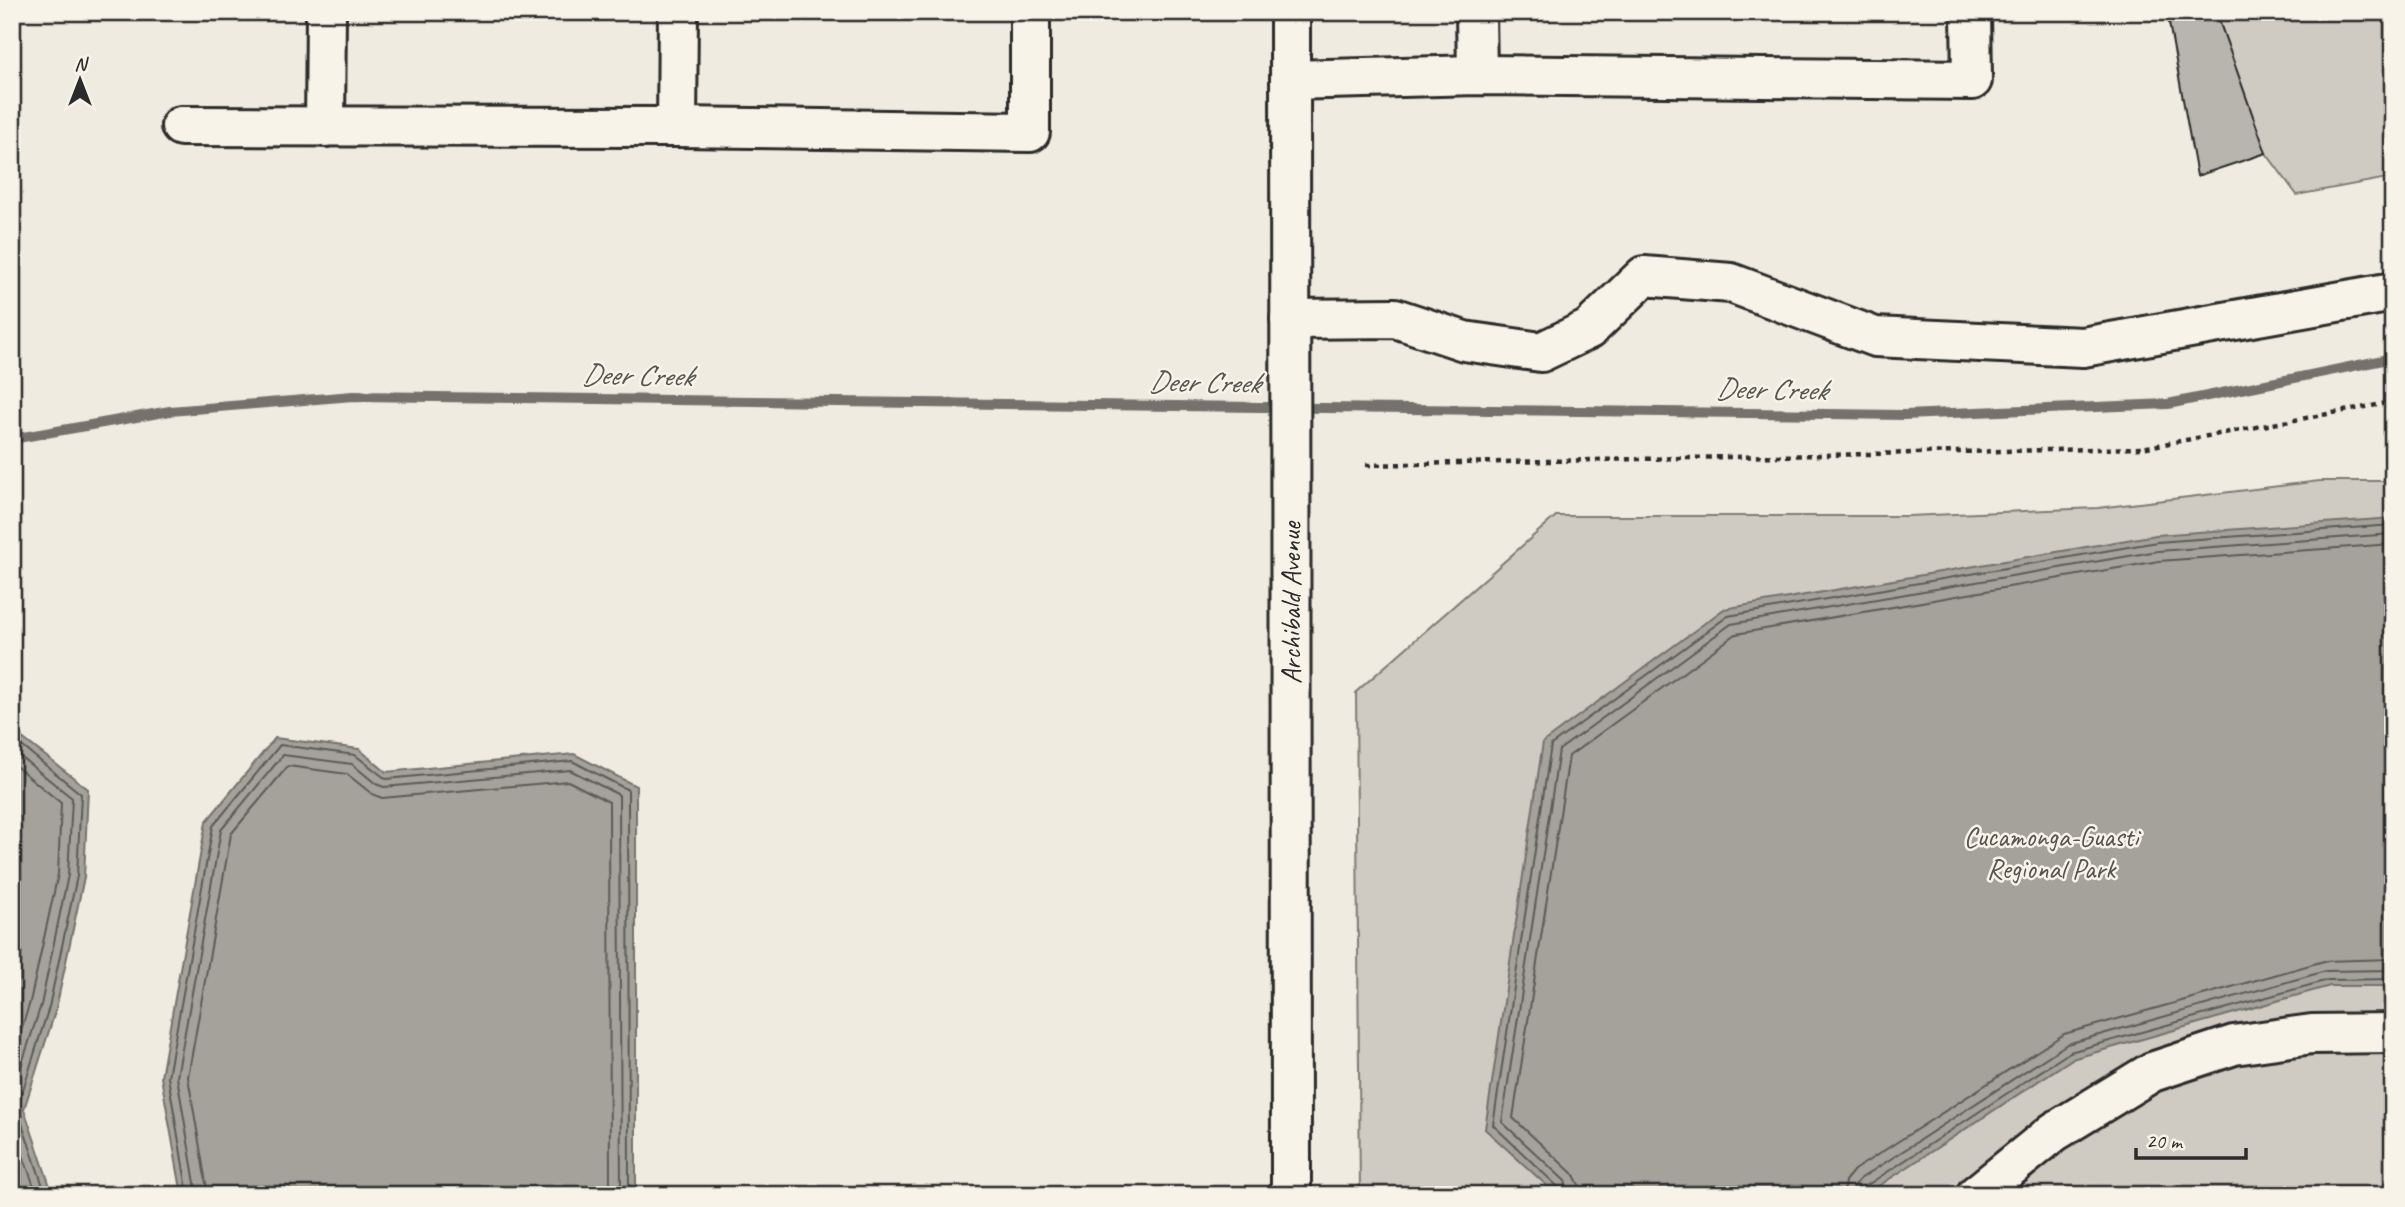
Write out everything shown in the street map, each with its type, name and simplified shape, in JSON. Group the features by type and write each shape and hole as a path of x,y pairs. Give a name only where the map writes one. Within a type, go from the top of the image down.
{"main road":[{"path":"326,127 327,12"},
{"path":"677,127 678,12"},
{"path":"181,126 677,127 1030,132 1030,12"},
{"name":"Archibald Avenue","path":"1290,12 1291,1195"},
{"path":"1476,12 1477,75"},
{"path":"1290,80 1477,75 1972,80 1972,12"},
{"path":"1290,319 1395,318 1464,341 1541,352 1589,329 1644,276 1731,283 1875,337 2083,347 2393,292"},
{"path":"1976,1195 2054,1132 2152,1072 2234,1045 2312,1034 2393,1033"}],"path":[{"path":"1366,465 2142,448 2393,402"}],"green space":[{"path":"2216,12 2393,12 2393,177 2297,195 2266,153"},
{"name":"Cucamonga-Guasti Regional Park","path":"2320,481 2393,481 2393,1195 1360,1195 1356,692 1556,516 1908,516 2098,508"}],"water":[{"name":"Cucamonga-Guasti Regional Park","path":"2393,518 2393,986 2330,986 2072,1059 1865,1195 1557,1195 1485,1129 1543,742 1724,609 2156,535"},
{"path":"12,730 88,789 84,877 56,1009 24,1109 53,1195 12,1195"},
{"path":"275,738 359,749 386,772 574,754 636,786 636,1195 182,1195 161,1077 206,822"}],"building":[{"path":"2167,12 2216,12 2266,153 2197,176"}],"waterway":[{"name":"Deer Creek","path":"12,439 170,411 353,396 1904,415 2168,404 2393,358"}]}
